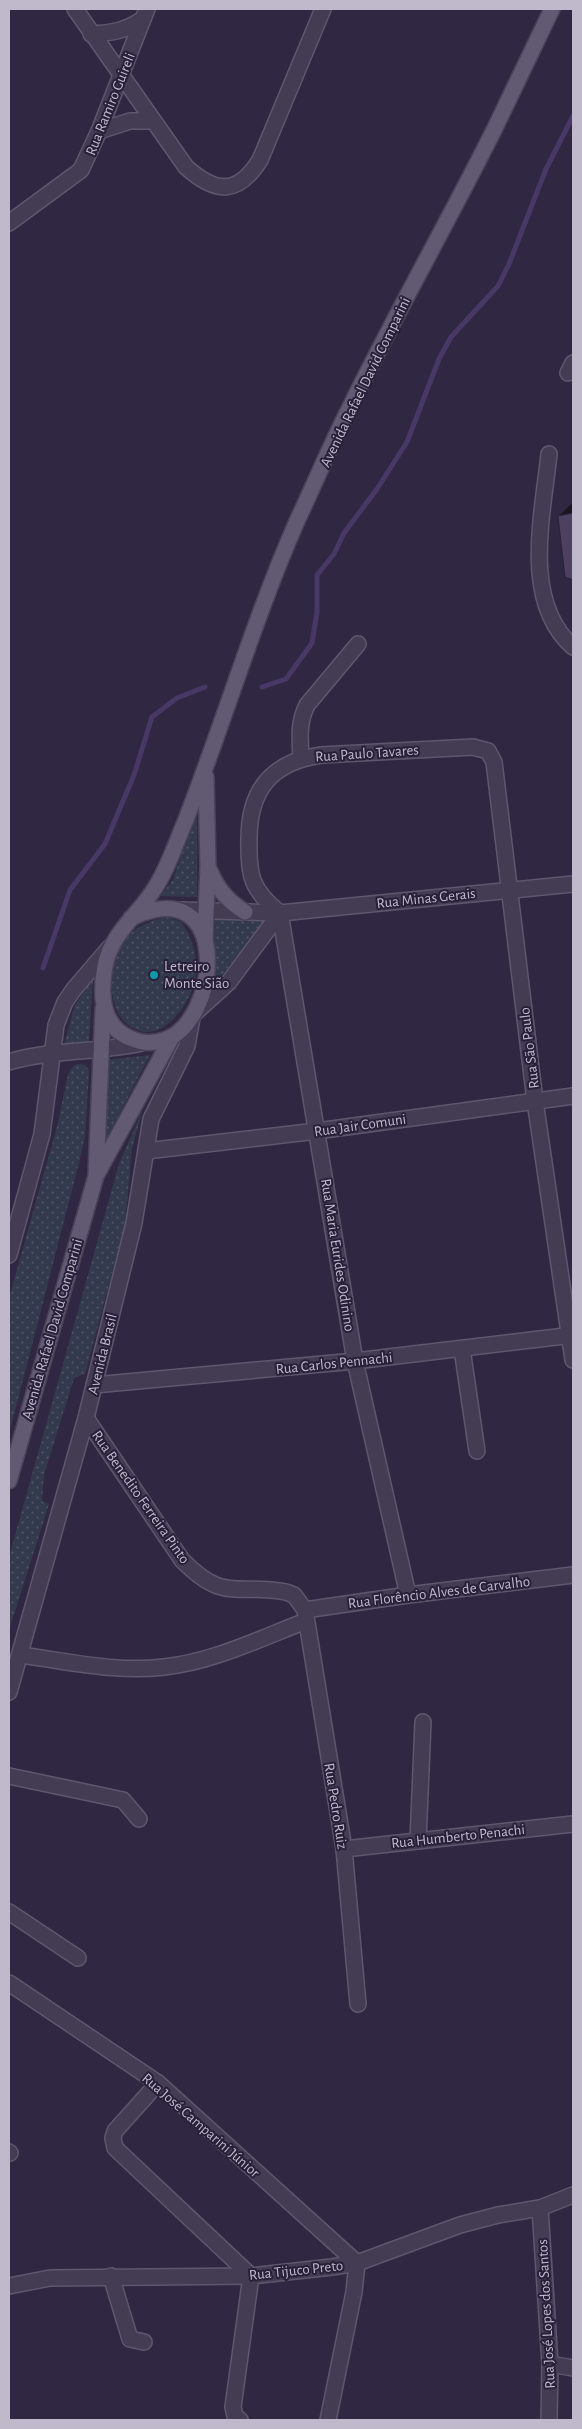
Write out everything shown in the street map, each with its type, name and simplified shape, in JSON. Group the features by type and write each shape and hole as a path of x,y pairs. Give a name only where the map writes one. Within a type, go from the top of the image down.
{"main road":[{"name":"Avenida Rafael David Comparini","path":"96,1176 104,976 110,947 130,918 153,892 163,874 206,768 268,593 304,508 349,408 494,129 552,9"},
{"name":"Avenida Rafael David Comparini","path":"9,1481 96,1176 172,1037 194,1015 206,966 205,938 208,866 206,768"},
{"path":"208,866 222,893 234,905 246,912"},
{"name":"Avenida Rafael David Comparini","path":"180,910 188,913 195,920 205,938"},
{"path":"130,918 147,911 180,910"},
{"name":"Avenida Rafael David Comparini","path":"103,1005 113,1026 127,1037 142,1043"},
{"path":"142,1043 160,1041 172,1037"}],"street":[{"path":"74,9 186,167 200,179 230,187 242,184 251,175 260,160 323,9"},
{"path":"91,34 117,32 129,28 145,14"},
{"name":"Rua Ramiro Guireli","path":"11,216 82,170 145,14"},
{"path":"99,131 130,121 153,121"},
{"path":"549,454 539,555 540,585 548,612 565,639 573,647"},
{"path":"301,758 299,732 302,715 307,706 358,644"},
{"name":"Rua Paulo Tavares","path":"280,913 264,900 255,886 248,856 249,824 255,796 267,778 301,758 474,747"},
{"name":"Rua São Paulo","path":"474,747 488,751 494,762 535,1101 572,1336 573,1360"},
{"name":"Rua Minas Gerais","path":"180,910 280,913 573,884"},
{"path":"194,1015 229,982 280,913"},
{"name":"Rua Maria Eurides Odinino","path":"280,913 355,1361 408,1594"},
{"path":"9,1254 42,1134 47,1109 51,1053 56,1025 65,1002 110,947"},
{"name":"Avenida Brasil","path":"9,1692 86,1418 134,1223 151,1119 187,1046 194,1015"},
{"path":"9,1062 51,1053 100,1051 142,1043"},
{"name":"Rua Jair Comuni","path":"146,1151 317,1131 573,1096"},
{"name":"Rua Carlos Pennachi","path":"94,1384 355,1361 572,1336"},
{"path":"462,1349 477,1451"},
{"name":"Rua Benedito Ferreira Pinto","path":"86,1418 182,1560 197,1575 215,1586 227,1589 286,1592 294,1595 305,1615"},
{"name":"Rua Florêncio Alves de Carvalho","path":"20,1655 112,1667 163,1668 207,1658 305,1615 408,1594 573,1576"},
{"name":"Rua Pedro Ruiz","path":"305,1615 344,1848 358,2004"},
{"path":"418,1841 423,1722"},
{"path":"9,1776 123,1800 139,1819"},
{"name":"Rua Humberto Penachi","path":"344,1848 573,1824"},
{"path":"9,1912 78,1958"},
{"name":"Rua José Camparini Júnior","path":"9,1984 158,2083 357,2263"},
{"path":"158,2083 115,2131 113,2138 115,2148 251,2276 233,2407 235,2416 240,2420"},
{"name":"Rua Tijuco Preto","path":"9,2286 50,2278 251,2276 357,2263 460,2225 498,2215 540,2208 573,2195"},
{"name":"Rua José Lopes dos Santos","path":"540,2208 550,2364 549,2420"},
{"path":"328,2420 354,2292 357,2263"},
{"path":"111,2276 130,2339 144,2342"},
{"path":"550,2364 573,2368"}],"shaded area":[{"path":"197,818 197,897 161,896 173,879 194,819"},
{"path":"168,917 181,922 190,937 195,954 195,981 187,1000 173,1019 155,1031 144,1032 123,1020 117,1012 112,990 114,967 121,945 131,933 146,924"},
{"path":"215,918 267,919 211,989"},
{"path":"93,978 89,1043 64,1045 75,1005"},
{"path":"150,1055 102,1147 107,1060"},
{"path":"74,1065 85,1065 89,1070 85,1136 9,1434 9,1298 58,1123 68,1074"},
{"path":"143,1109 132,1148 125,1225 85,1374 74,1378 44,1475 42,1501 49,1504 9,1630 9,1557 119,1164"}],"building":[{"path":"573,513 573,580 565,577 558,516"}],"waterway":[{"path":"262,687 286,679 312,643 317,612 317,575 334,554 344,533 377,489 407,442 439,359 451,337 498,286 509,264 546,169 573,116"},
{"path":"43,968 70,890 105,844 134,775 152,717 177,698 205,687"}],"place":[{"name":"Letreiro Monte Sião","path":"154,975"}]}
